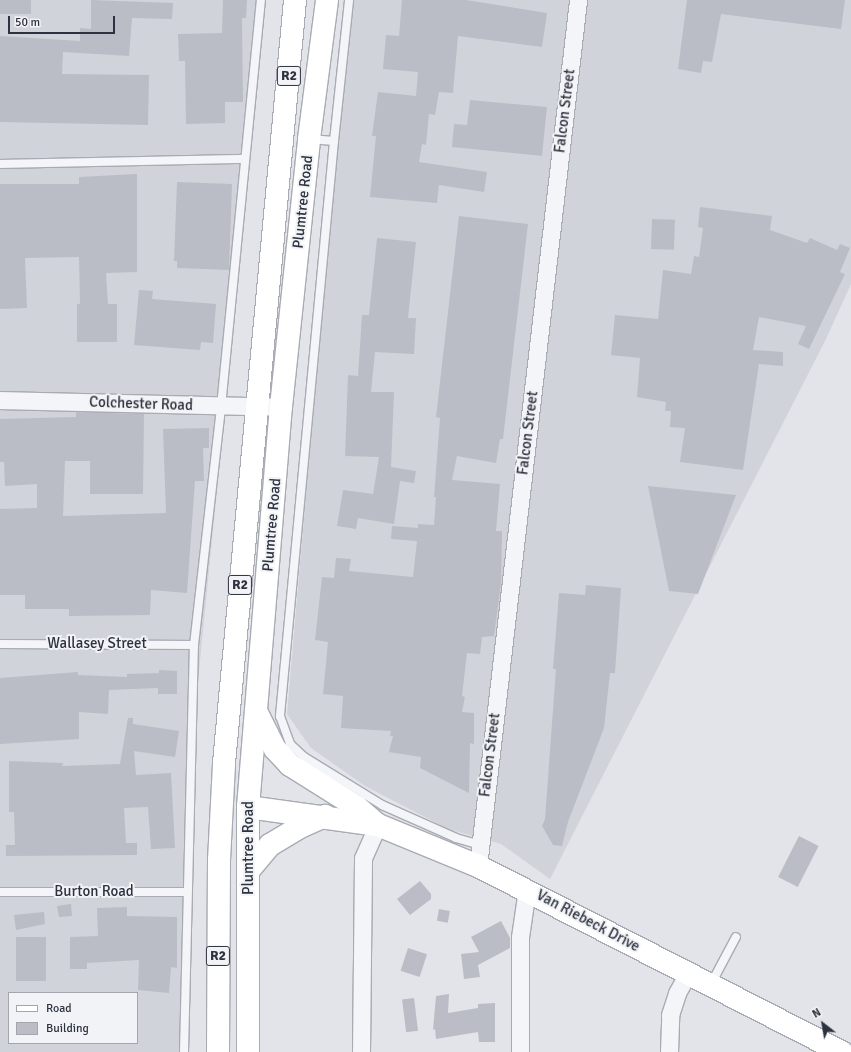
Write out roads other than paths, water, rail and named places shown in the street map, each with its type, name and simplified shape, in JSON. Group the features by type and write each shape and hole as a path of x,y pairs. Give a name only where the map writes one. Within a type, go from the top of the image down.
{"main road":[{"name":"Plumtree Road","path":"218,1052 219,860 224,764 256,408 282,153 295,0"},
{"name":"Plumtree Road","path":"248,1052 248,807 281,408 309,139 327,0"},
{"path":"256,711 275,749 290,765 357,806 378,825"},
{"path":"219,860 234,825 248,807 233,787 224,764"},
{"name":"Van Riebeck Drive","path":"248,807 325,816 378,825 478,866 528,889 842,1052"},
{"path":"249,870 270,845 298,828 325,816"}],"street":[{"name":"Falcon Street","path":"478,866 578,0"},
{"name":"Colchester Road","path":"0,400 281,408"},
{"path":"361,1052 363,858 378,825"},
{"path":"520,1052 520,937 528,889"},
{"path":"669,1052 670,1015 677,993 688,973"}],"lane":[{"path":"184,1052 194,645 221,407 261,0"},
{"path":"349,0 334,141 280,716 290,744 304,757 382,805 456,838 480,845"},
{"path":"309,139 334,141"},
{"path":"0,164 245,159"},
{"name":"Wallasey Street","path":"0,644 194,645"},
{"name":"Burton Road","path":"0,892 188,892"},
{"path":"711,985 736,937"}]}
